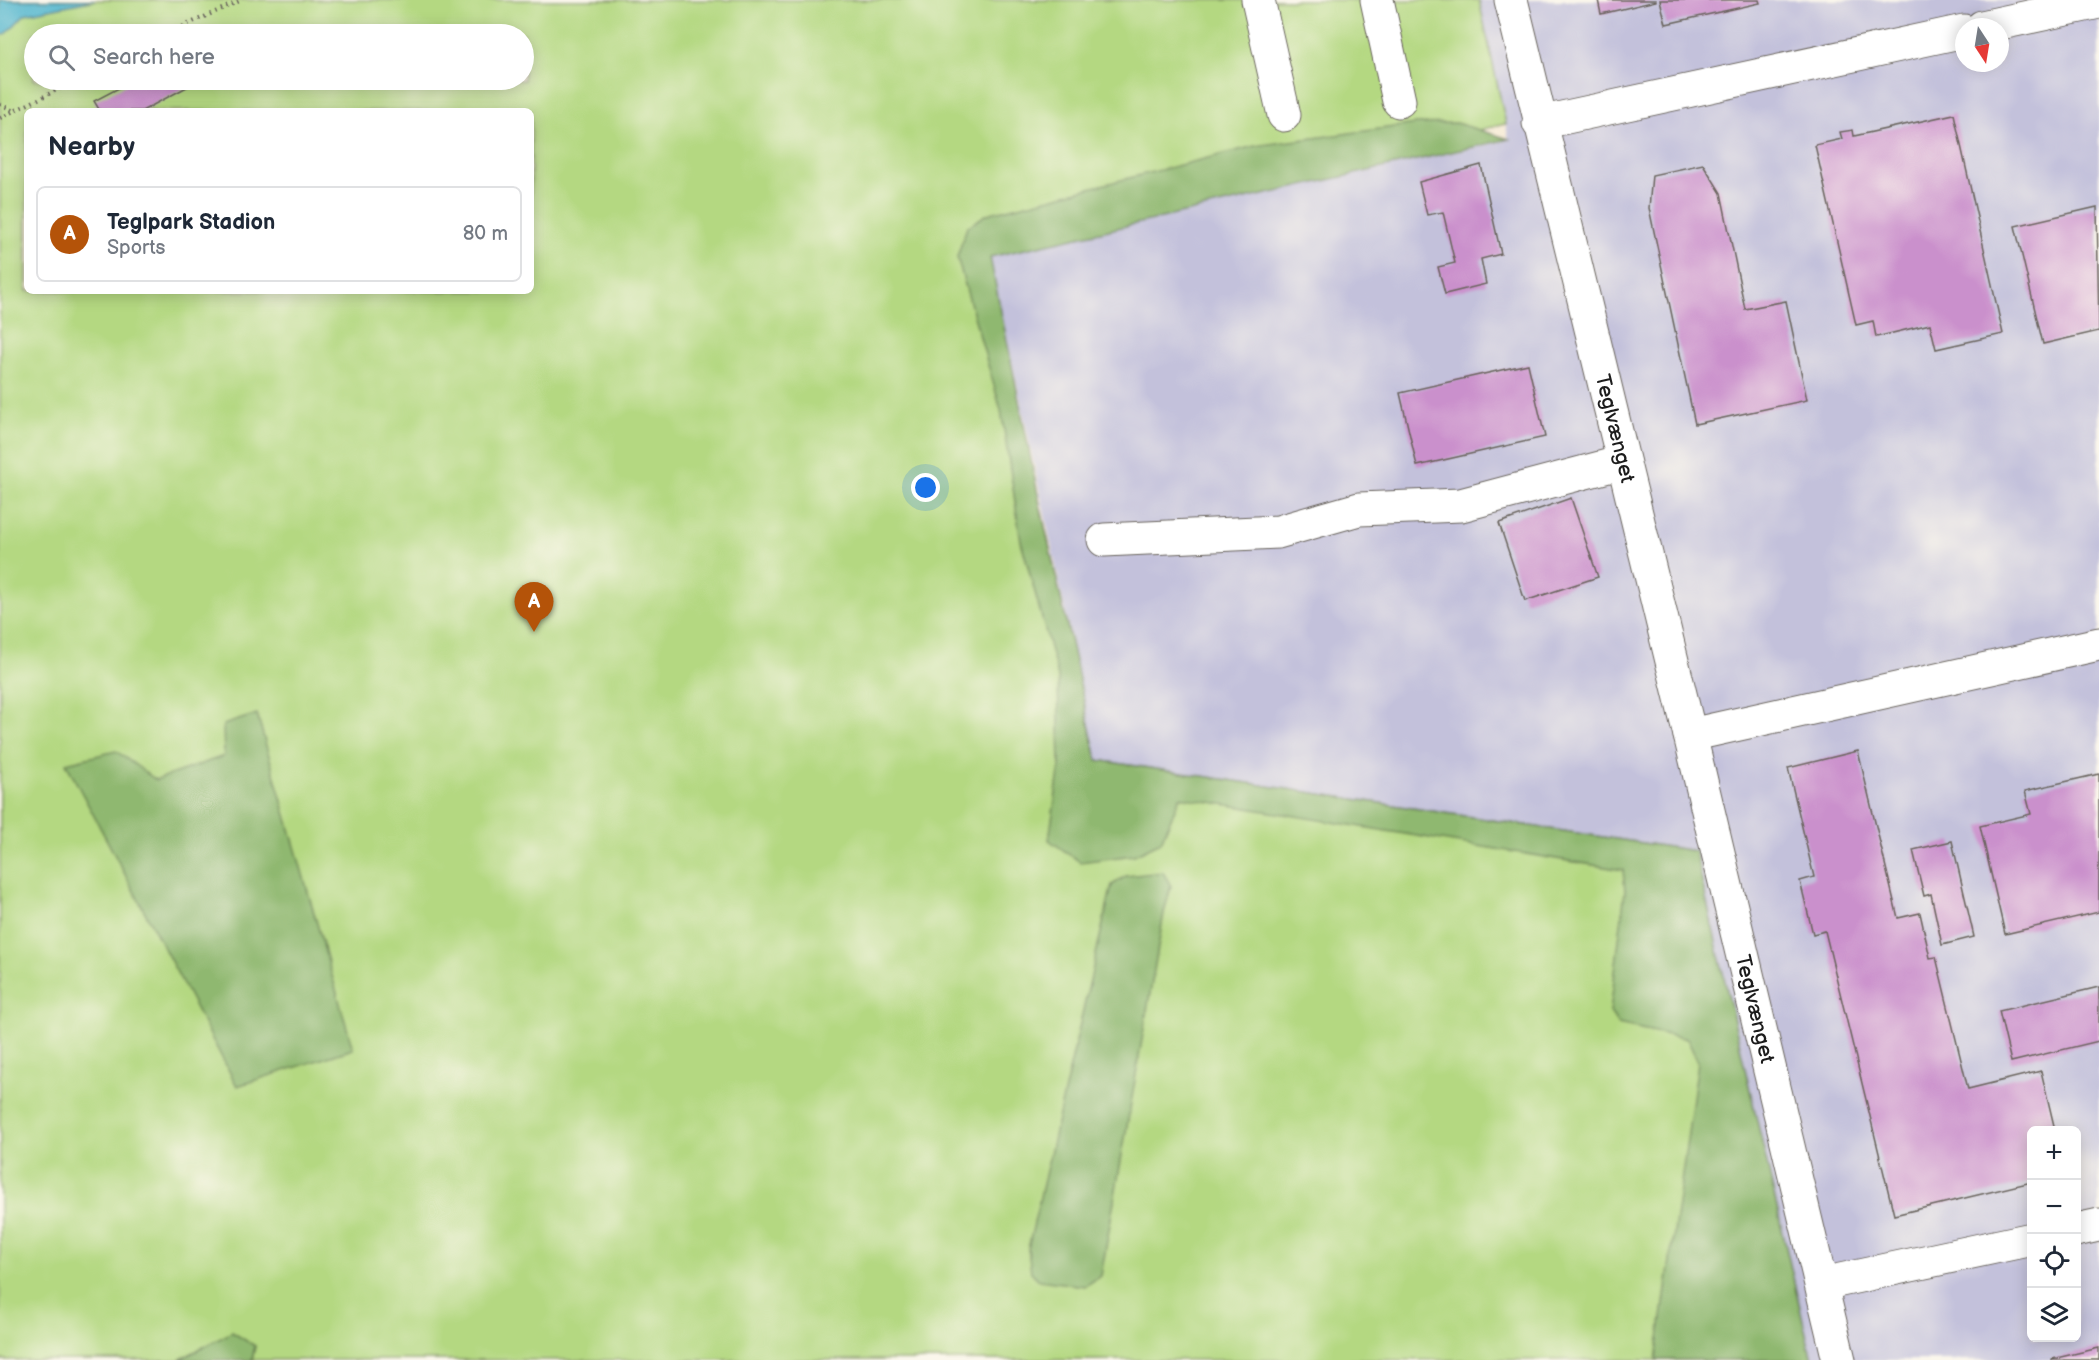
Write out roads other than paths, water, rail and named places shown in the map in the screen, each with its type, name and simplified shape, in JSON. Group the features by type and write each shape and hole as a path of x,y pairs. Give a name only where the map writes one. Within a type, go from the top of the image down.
{"street":[{"path":"1258,0 1284,115"},
{"path":"1377,0 1399,101"},
{"name":"Teglvænget","path":"1511,0 1839,1360"},
{"path":"2009,21 2099,2"},
{"path":"1539,123 1955,33"},
{"path":"1104,540 1278,532 1359,509 1461,505 1623,462"},
{"path":"1690,735 2099,644"},
{"path":"2081,1229 2099,1225"},
{"path":"1822,1284 2027,1240"}],"water":[{"path":"0,0 95,0 25,14 6,34 0,36"}],"place":[{"name":"Teglpark Stadion","path":"534,632"}]}
